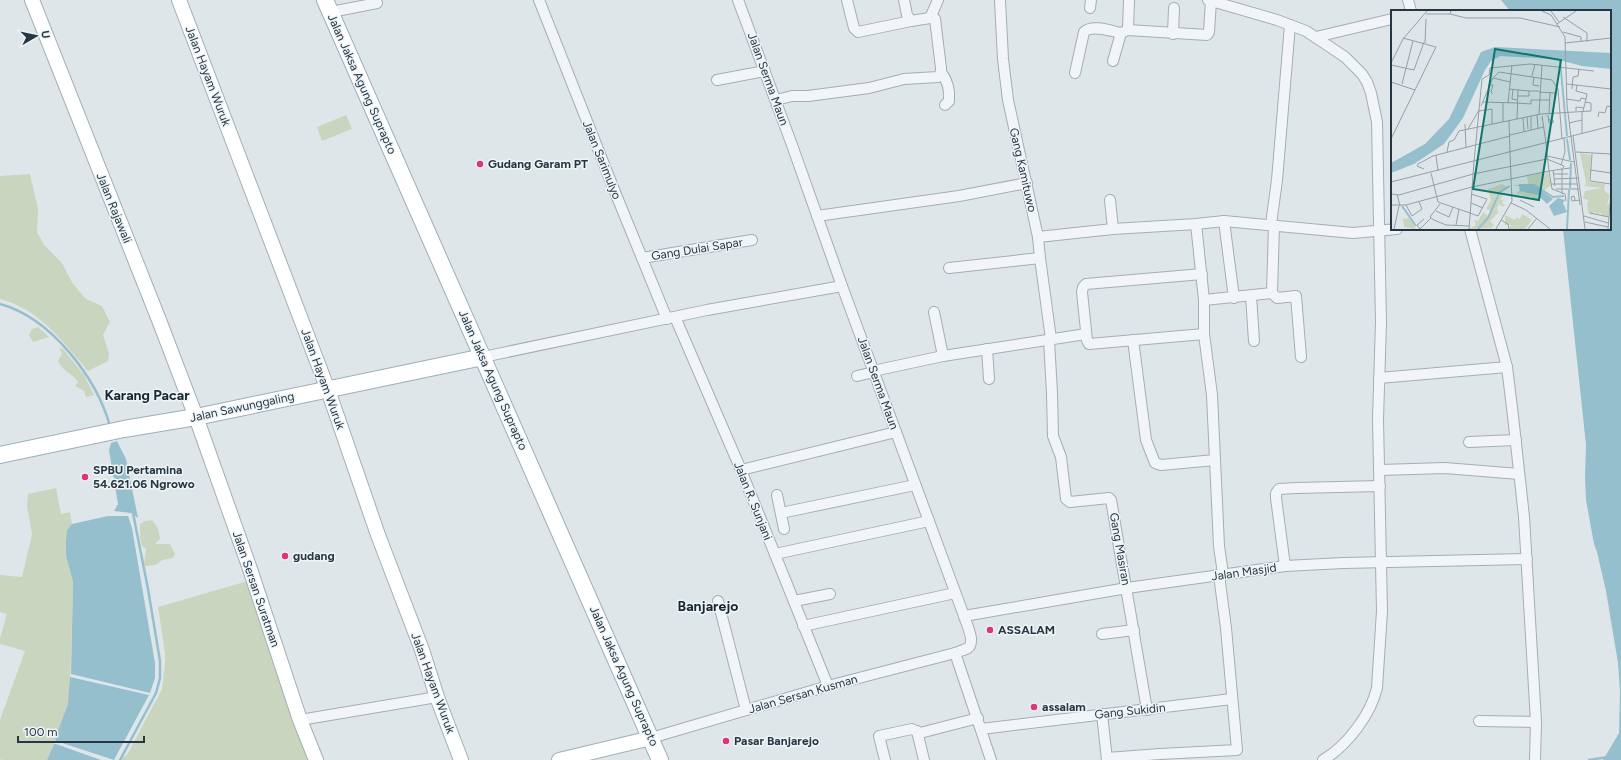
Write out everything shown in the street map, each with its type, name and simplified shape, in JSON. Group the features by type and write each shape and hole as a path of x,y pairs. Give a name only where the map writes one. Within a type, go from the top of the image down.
{"main road":[{"name":"Jalan Rajawali","path":"32,0 196,417"},
{"name":"Jalan Hayam Wuruk","path":"179,0 328,390 378,535 422,650 437,697 461,760"},
{"name":"Jalan Jaksa Agung Suprapto","path":"328,6 660,760"},
{"name":"Jalan Sawunggaling","path":"0,455 106,433 196,417 483,357"},
{"name":"Jalan Sersan Suratman","path":"196,417 250,569 300,720 316,760"},
{"path":"559,760 651,738"}],"street":[{"name":"Jalan Sarimulyo","path":"539,0 642,258 671,318"},
{"name":"Jalan Serma Maun","path":"738,0 776,100 873,372 970,634 970,644 968,647 955,652"},
{"path":"847,0 854,28 858,32 911,21 930,18 935,19 941,72 948,82 950,97 950,101 945,105"},
{"path":"904,0 907,15 911,21"},
{"path":"930,18 938,0"},
{"name":"Gang Kamituwo","path":"1000,0 1008,100 1038,237 1050,339"},
{"path":"1113,61 1124,31 1129,0"},
{"path":"1075,73 1084,32 1087,30 1092,28 1207,35 1209,32 1210,0 1306,31 1345,57 1362,74 1371,93 1377,122 1381,322 1378,419 1380,470 1381,633 1377,688 1374,700 1368,712 1342,745 1323,760"},
{"path":"1408,0 1411,10"},
{"path":"328,6 377,3"},
{"path":"1173,34 1174,8"},
{"path":"1316,37 1391,19"},
{"path":"1290,25 1272,224 1272,293 1277,298 1296,296 1301,357"},
{"path":"717,80 765,71"},
{"path":"776,100 792,96 808,96 869,88 904,79 938,76 941,72"},
{"path":"817,216 959,196 1027,183"},
{"path":"1110,200 1113,229"},
{"path":"1224,221 1234,298"},
{"path":"1038,237 1113,229 1224,221 1272,224 1353,233 1391,230"},
{"path":"1102,714 1107,759 1209,756 1237,750 1220,575 1220,546 1212,395 1204,334 1204,300 1196,224"},
{"path":"1470,230 1507,367 1516,440 1527,559 1536,722 1535,760"},
{"name":"Gang Dulai Sapar","path":"642,258 752,240"},
{"path":"949,268 1040,258"},
{"path":"1202,274 1086,284 1082,292 1087,342 1092,344 1204,334"},
{"path":"483,357 772,298 842,286"},
{"path":"1204,300 1272,293"},
{"path":"1251,296 1254,341"},
{"path":"934,312 943,356"},
{"name":"Jalan R. Sunjani","path":"671,318 741,470 828,686"},
{"path":"857,376 943,356 1086,334"},
{"name":"Gang Masiran","path":"1050,339 1053,436 1061,457 1066,500 1070,502 1109,498 1111,500 1147,710"},
{"path":"1133,340 1146,440 1155,463 1161,465 1215,460"},
{"path":"987,349 989,379"},
{"path":"1379,378 1507,367"},
{"path":"741,470 896,432"},
{"path":"1469,442 1516,440"},
{"path":"1380,470 1445,468 1519,474"},
{"path":"781,513 915,485"},
{"path":"1285,566 1276,498 1276,493 1279,489 1380,486"},
{"path":"777,495 784,529"},
{"path":"775,554 929,521"},
{"name":"Jalan Masjid","path":"964,616 1127,588 1285,566 1307,564 1527,559"},
{"path":"803,626 955,593"},
{"path":"794,602 830,594"},
{"path":"718,601 746,710"},
{"path":"1102,634 1134,630"},
{"path":"955,652 991,760"},
{"name":"Jalan Sersan Kusman","path":"651,738 828,686 955,652"},
{"path":"300,720 437,697"},
{"name":"Gang Sukidin","path":"981,729 1232,699"},
{"path":"885,760 880,736 912,729 920,733 978,718"},
{"path":"1479,721 1536,722"},
{"path":"917,731 924,760"}],"green space":[{"path":"346,115 352,129 322,141 317,127"},
{"path":"30,174 38,209 37,232 44,245 62,263 73,284 86,299 102,306 110,322 103,335 109,353 108,361 88,371 60,338 39,319 14,304 0,299 0,176"},
{"path":"38,327 49,337 33,342 29,335 32,329"},
{"path":"59,348 63,349 84,375 94,395 86,397 84,391 75,386 78,382 73,376 62,368 58,361 62,354"},
{"path":"56,488 61,514 70,512 72,524 67,530 66,540 66,556 73,582 70,689 68,704 47,760 2,760 0,759 0,720 25,651 0,644 0,638 7,614 0,612 0,575 22,577 32,534 27,506 28,494"},
{"path":"152,520 158,528 160,539 155,544 170,544 175,554 173,558 162,560 156,565 146,566 144,564 146,549 142,546 140,524 145,521"},
{"path":"248,581 310,760 118,760 127,755 162,689 165,653 158,607"}],"water":[{"path":"1501,0 1621,0 1621,760 1603,760 1619,733 1620,692 1618,663 1606,591 1594,544 1586,500 1586,445 1563,230 1611,230 1611,10 1509,10"},
{"path":"117,441 126,459 138,518 131,513 114,511 118,504 109,450 111,443"},
{"path":"108,516 128,516 132,528 155,663 155,678 150,693 71,674 73,582 66,556 67,530 72,524"},
{"path":"70,677 149,695 114,760 56,741 55,739 68,704"},
{"path":"54,744 56,744 101,760 47,760"}],"waterway":[{"path":"0,304 19,311 37,322 54,336 69,352 94,388 110,426"},
{"path":"120,760 156,693 160,678 160,661 133,513"},
{"path":"1589,760 1608,757"}],"place":[{"name":"Gudang Garam PT","path":"480,164"},
{"name":"SPBU Pertamina 54.621.06 Ngrowo","path":"85,477"},
{"name":"gudang","path":"285,556"},
{"name":"ASSALAM","path":"990,630"},
{"name":"assalam","path":"1034,707"},
{"name":"Pasar Banjarejo","path":"726,741"}],"district":[{"name":"Karang Pacar","path":"147,395"},
{"name":"Banjarejo","path":"708,606"}]}
